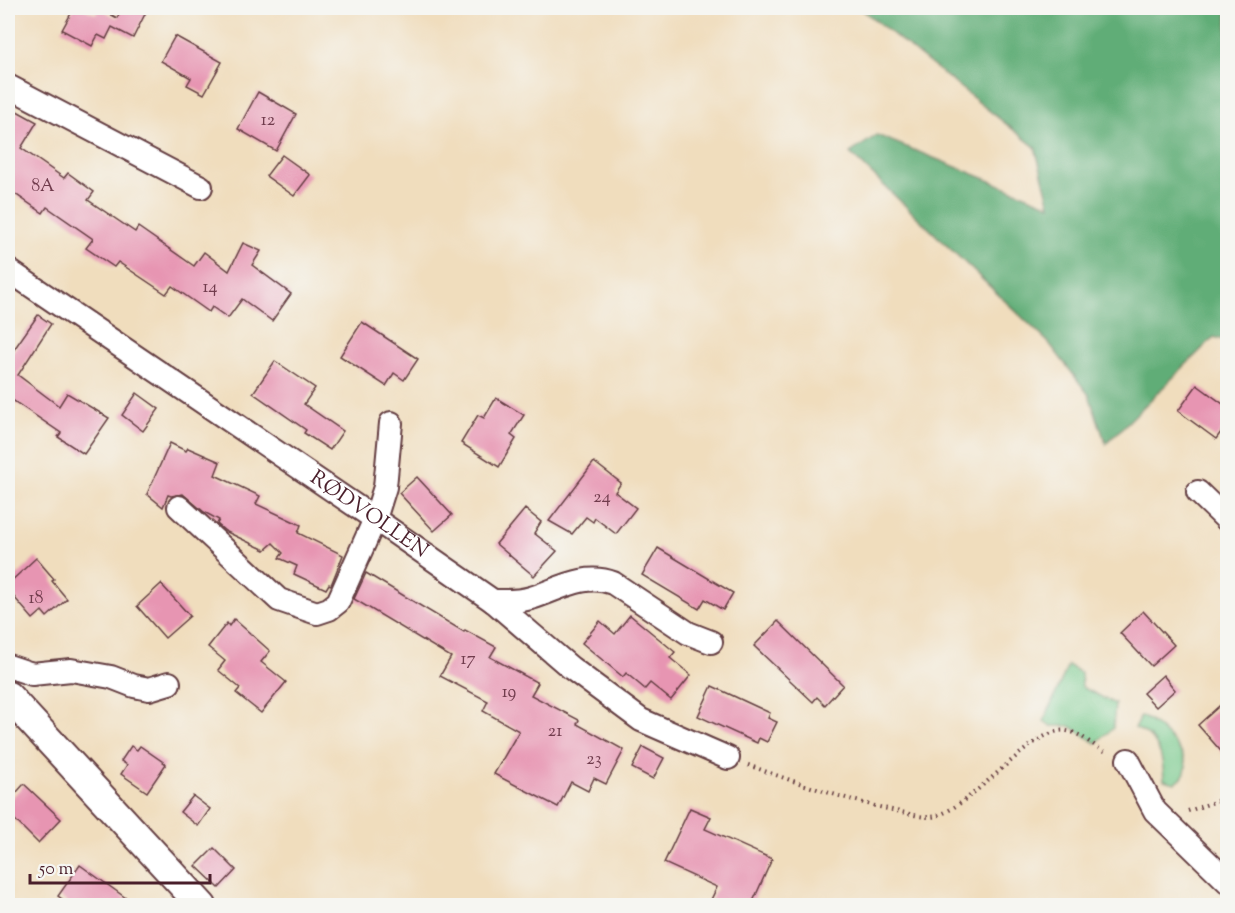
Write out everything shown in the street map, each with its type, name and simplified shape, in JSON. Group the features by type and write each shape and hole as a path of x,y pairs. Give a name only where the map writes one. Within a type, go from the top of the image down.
{"street":[{"path":"8,86 201,186"},
{"name":"RØDVOLLEN","path":"8,270 493,601 571,668 641,720 728,758"},
{"path":"178,507 279,600 317,614 338,602 375,519 385,487 391,423"},
{"path":"1198,492 1227,520"},
{"path":"493,601 515,601 577,581 591,578 603,579 613,583 688,633 711,642"},
{"path":"8,666 32,674 71,670 111,677 149,689 169,682"},
{"path":"8,696 202,906"},
{"path":"1128,760 1151,804 1227,882"}],"path":[{"path":"728,758 869,805 924,817 935,817 956,807 1036,741 1056,731 1067,730 1082,737 1095,748 1128,760"},
{"path":"1164,819 1227,797"}],"green space":[{"path":"860,8 1227,8 1227,341 1214,337 1106,444 1089,395 1049,343 850,153 877,135 1050,205 1035,147"},
{"path":"1068,665 1081,673 1082,687 1115,704 1113,728 1096,743 1070,726 1051,726 1044,721"},
{"path":"1141,716 1162,731 1182,753 1186,768 1182,777 1175,783 1164,780 1161,755 1154,742 1135,728"}],"building":[{"path":"74,8 82,8 96,14 99,8 117,18 122,8 148,8 133,38 112,27 106,39 98,35 92,46 62,30"},
{"path":"175,36 222,62 204,94 187,85 191,78 161,61"},
{"path":"258,92 296,114 276,151 238,129"},
{"path":"17,111 37,122 21,148 64,178 68,173 94,192 88,200 135,232 138,227 194,266 204,252 229,271 243,243 261,251 252,265 291,294 272,321 242,299 228,318 212,307 209,312 172,286 166,294 118,262 114,267 86,248 93,239 47,207 43,213 8,189 8,128"},
{"path":"282,155 310,175 294,196 266,176"},
{"path":"38,315 51,324 18,375 59,406 67,393 109,418 84,454 58,437 61,433 8,397 8,358"},
{"path":"362,322 418,359 404,380 394,373 386,386 340,356"},
{"path":"275,361 315,388 304,404 343,431 330,450 304,433 306,430 253,393"},
{"path":"1197,385 1227,407 1227,424 1216,439 1178,411"},
{"path":"137,393 159,409 143,431 122,415"},
{"path":"496,398 524,415 511,435 516,439 499,467 461,443 478,415 484,418"},
{"path":"170,443 220,462 215,475 260,496 256,504 301,525 298,533 343,555 331,585 329,584 326,589 294,574 297,566 279,558 283,553 273,543 265,550 225,531 217,524 219,520 204,512 183,494 168,495 163,507 147,494"},
{"path":"594,462 621,483 615,492 636,508 616,534 595,518 593,522 586,517 572,534 549,521"},
{"path":"417,477 452,515 434,531 399,493"},
{"path":"525,509 541,522 534,533 557,551 534,576 496,544"},
{"path":"658,548 733,593 723,610 705,599 699,609 642,575"},
{"path":"36,558 67,599 47,617 42,611 33,619 8,590 8,584"},
{"path":"366,573 464,632 465,630 496,647 490,657 538,683 531,695 579,720 577,724 624,750 606,784 594,778 588,791 571,782 558,807 494,774 519,731 483,711 488,701 440,676 451,657 354,599"},
{"path":"161,584 190,616 165,638 137,606"},
{"path":"1143,611 1174,645 1151,666 1120,633"},
{"path":"630,615 675,652 670,658 691,675 671,700 650,683 645,689 626,673 623,677 582,643 600,621 615,634"},
{"path":"234,619 270,651 261,662 286,682 261,713 236,693 240,688 218,670 225,661 208,647 227,623 229,626"},
{"path":"778,621 843,685 825,705 817,697 813,702 754,646"},
{"path":"1163,675 1175,690 1156,707 1143,693"},
{"path":"712,686 770,713 768,718 777,722 767,742 759,738 757,743 698,716"},
{"path":"1227,699 1227,758 1198,725"},
{"path":"131,746 137,750 140,746 166,764 147,792 121,774 127,765 121,761"},
{"path":"643,747 664,758 653,779 632,768"},
{"path":"24,784 61,819 38,843 8,813 8,802"},
{"path":"193,796 210,809 198,826 180,812"},
{"path":"690,808 711,817 705,829 772,859 751,906 708,906 717,887 664,863"},
{"path":"214,848 236,870 219,888 196,866"},
{"path":"80,865 137,906 72,906 58,896"}]}
